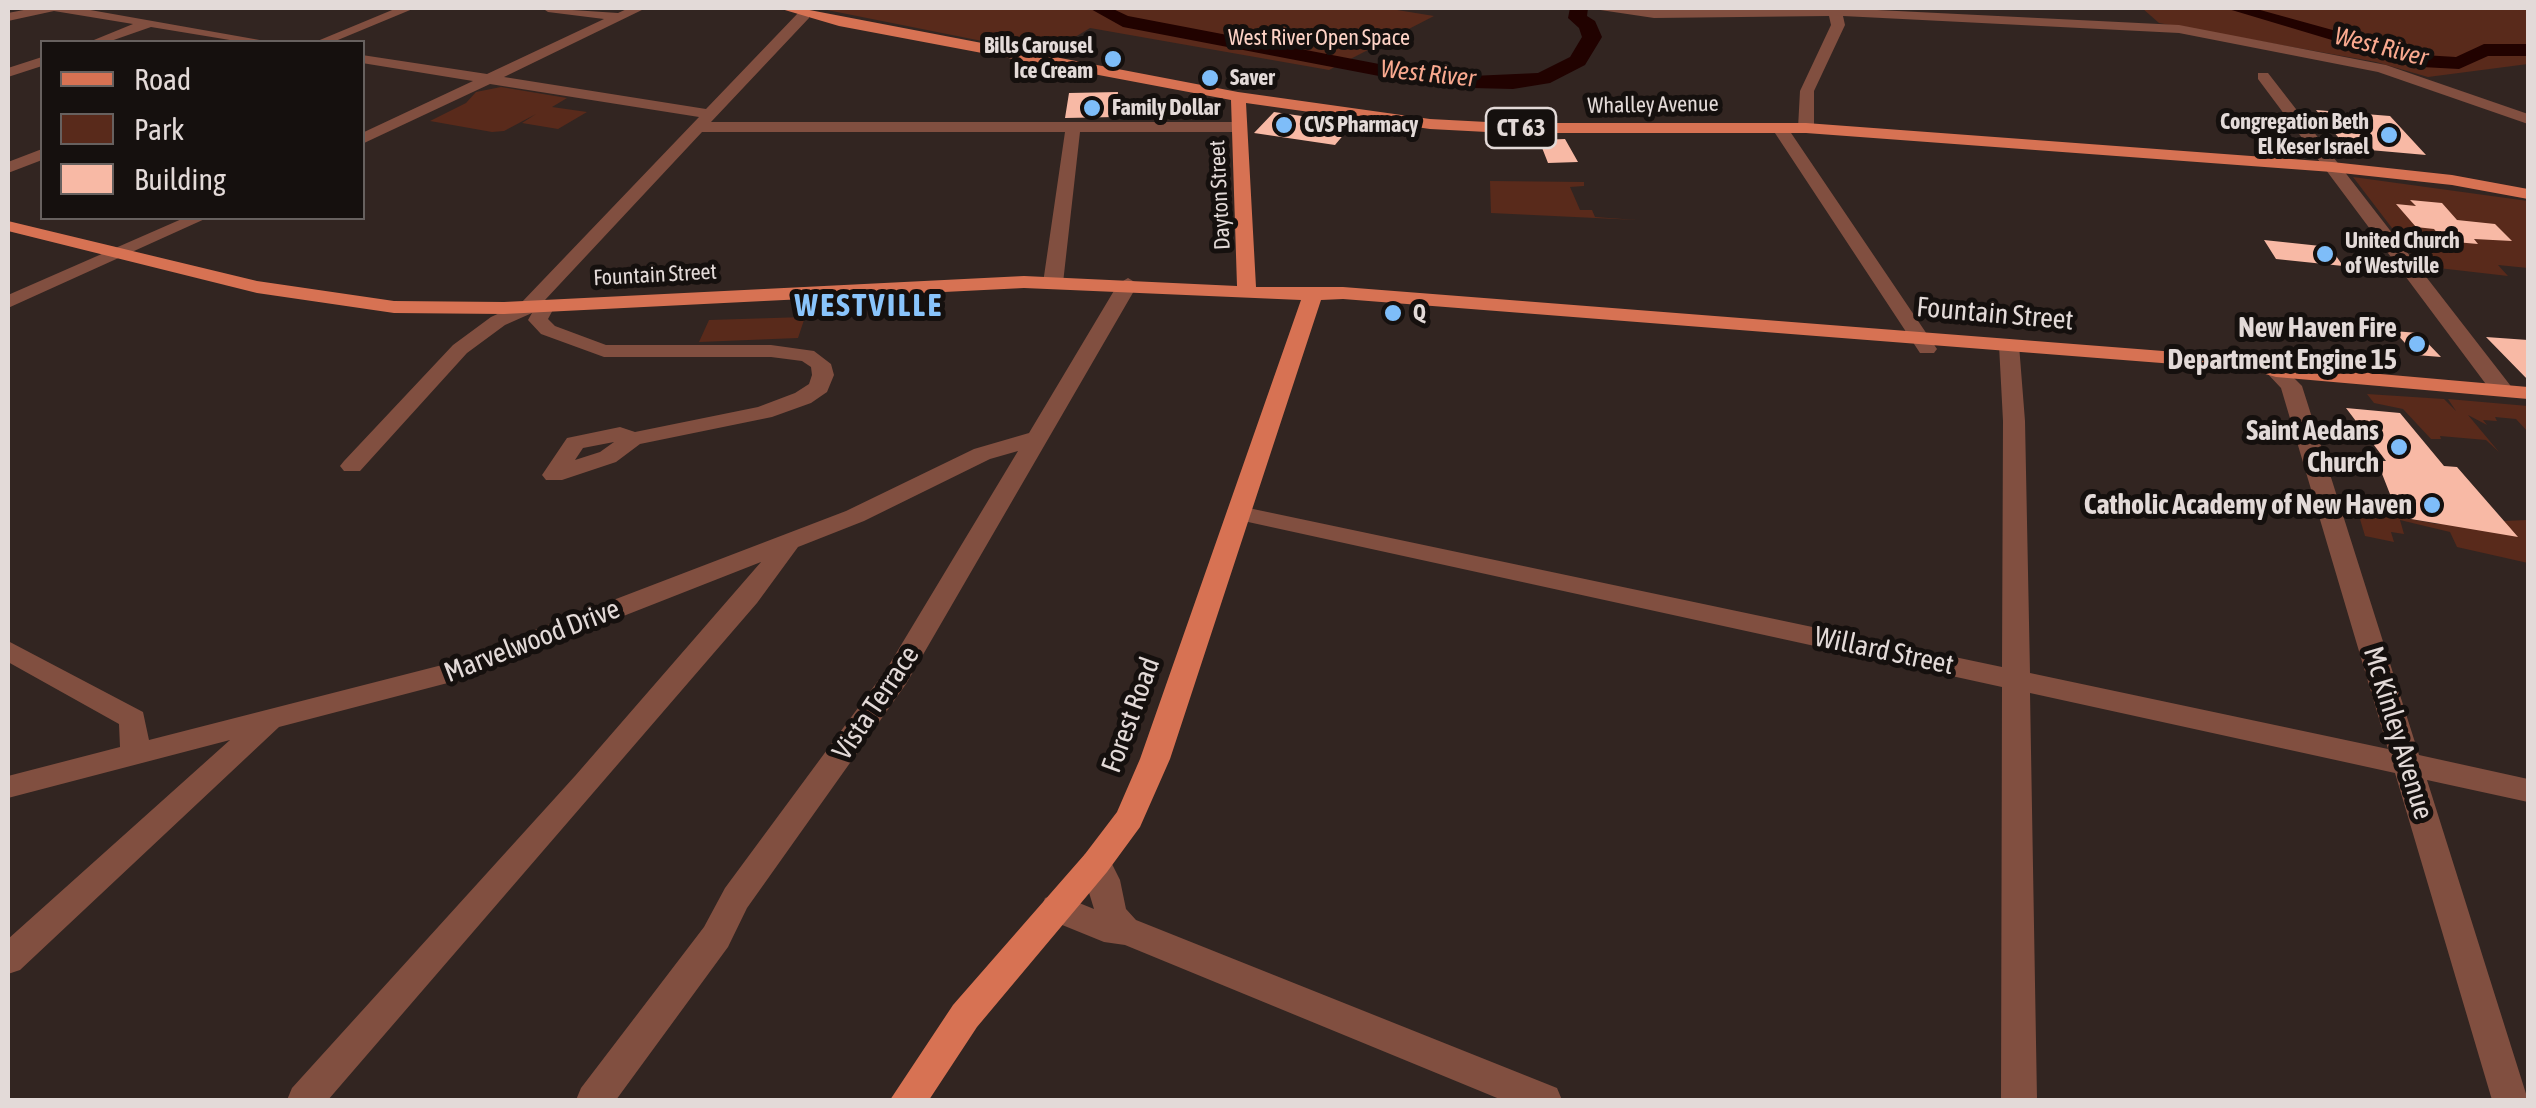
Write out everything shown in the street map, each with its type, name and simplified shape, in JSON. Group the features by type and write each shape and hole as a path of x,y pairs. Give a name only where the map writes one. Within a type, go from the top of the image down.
{"main road":[{"name":"Whalley Avenue","path":"785,8 804,15 1238,97 1377,118 1480,127 1806,128 2332,167 2436,178 2528,194"},
{"name":"Dayton Street","path":"1238,97 1247,290"},
{"name":"Fountain Street","path":"8,226 258,287 370,304 536,307 982,283 1128,284 1313,295 1341,303 1492,310 2009,350 2262,376 2276,371 2528,393"},
{"name":"Forest Road","path":"908,1100 965,1016 1096,863 1129,818 1140,796 1313,295"}],"street":[{"path":"8,17 55,8 251,40"},
{"path":"327,40 408,8"},
{"path":"548,8 618,18"},
{"path":"365,138 639,8"},
{"path":"1601,9 1654,14 1834,12 2179,29 2403,74 2528,119"},
{"path":"1806,128 1806,90 1838,25 1834,12"},
{"path":"352,466 460,349 498,321 536,307 701,121 804,15"},
{"path":"102,40 149,24"},
{"path":"365,58 701,121 1240,127"},
{"path":"8,73 40,62"},
{"path":"2263,76 2502,390"},
{"path":"1780,127 1924,344"},
{"path":"1053,283 1073,128"},
{"path":"8,168 40,155"},
{"path":"8,302 194,220"},
{"name":"Vista Terrace","path":"594,1100 716,938 736,898 804,810 896,677 1128,284"},
{"path":"536,307 538,320 548,330 604,352 771,351 807,356 820,364 823,375 818,387 803,398 764,412 633,438"},
{"path":"2009,350 2017,680 2019,1100"},
{"name":"Mc Kinley Avenue","path":"2276,371 2291,386 2510,1100"},
{"name":"Marvelwood Drive","path":"8,787 453,672 856,516 982,454 1037,438"},
{"name":"Willard Street","path":"1238,512 2528,790"},
{"path":"305,1100 586,784 748,596 788,543"},
{"path":"8,650 133,718 136,755"},
{"path":"8,960 270,722"},
{"path":"1096,863 1111,914 1124,930"},
{"path":"1057,908 1104,928 1124,930 1544,1100"}],"green space":[{"name":"West River Open Space","path":"817,8 1385,8 1434,16 1329,70 1090,28 1047,54"},
{"path":"2142,8 2528,8 2528,64 2428,77 2376,62 2159,23"},
{"path":"501,87 567,98 552,107 587,112 558,129 522,123 536,114 504,131 492,132 430,121 466,103 476,92"},
{"path":"2353,177 2528,201 2528,268 2498,265 2508,276 2421,266"},
{"path":"1490,181 1584,182 1584,186 1570,187 1580,210 1592,210 1595,217 1637,220 1491,213"},
{"path":"805,317 798,338 699,342 709,320"},
{"path":"2367,394 2444,399 2456,411 2448,399 2528,406 2528,432 2516,419 2483,420 2487,425 2468,415 2499,452 2486,440 2440,436 2441,439 2431,439 2403,409 2374,403"},
{"path":"2352,492 2393,500 2399,517 2437,524 2527,520 2528,563 2457,547 2450,532 2400,520 2404,534 2391,532 2394,542 2365,536"}],"building":[{"name":"Family Dollar","path":"1118,92 1116,117 1065,118 1069,93"},
{"name":"Congregation Beth El Keser Israel","path":"2316,110 2390,116 2426,155 2347,148"},
{"name":"CVS Pharmacy","path":"1274,112 1351,126 1335,145 1254,133"},
{"path":"1565,139 1578,162 1548,163 1539,140"},
{"path":"2410,200 2442,203 2457,220 2495,224 2512,241 2444,241 2434,229 2416,227 2396,204 2416,206"},
{"name":"United Church of Westville","path":"2264,240 2330,247 2343,266 2276,259"},
{"name":"New Haven Fire Department Engine 15","path":"2394,331 2418,333 2441,357 2416,355"},
{"path":"2486,337 2528,340 2528,380"},
{"path":"2346,408 2400,413 2444,466 2457,467 2518,537 2399,517 2377,461 2386,461"}],"waterway":[{"name":"West River","path":"1098,8 1123,21 1379,70 1513,83 1543,79 1578,61 1592,37 1588,25 1577,18 1579,8"},
{"name":"West River","path":"2234,8 2422,61 2459,63 2484,50 2528,50"}],"place":[{"name":"Bills Carousel Ice Cream","path":"1113,59"},
{"name":"Saver","path":"1210,78"},
{"name":"Family Dollar","path":"1092,108"},
{"name":"CVS Pharmacy","path":"1284,125"},
{"name":"Congregation Beth El Keser Israel","path":"2389,135"},
{"name":"United Church of Westville","path":"2325,254"},
{"name":"Q","path":"1393,313"},
{"name":"New Haven Fire Department Engine 15","path":"2417,344"},
{"name":"Saint Aedans Church","path":"2399,447"},
{"name":"Catholic Academy of New Haven","path":"2432,505"}],"district":[{"name":"WESTVILLE","path":"869,306"}]}
